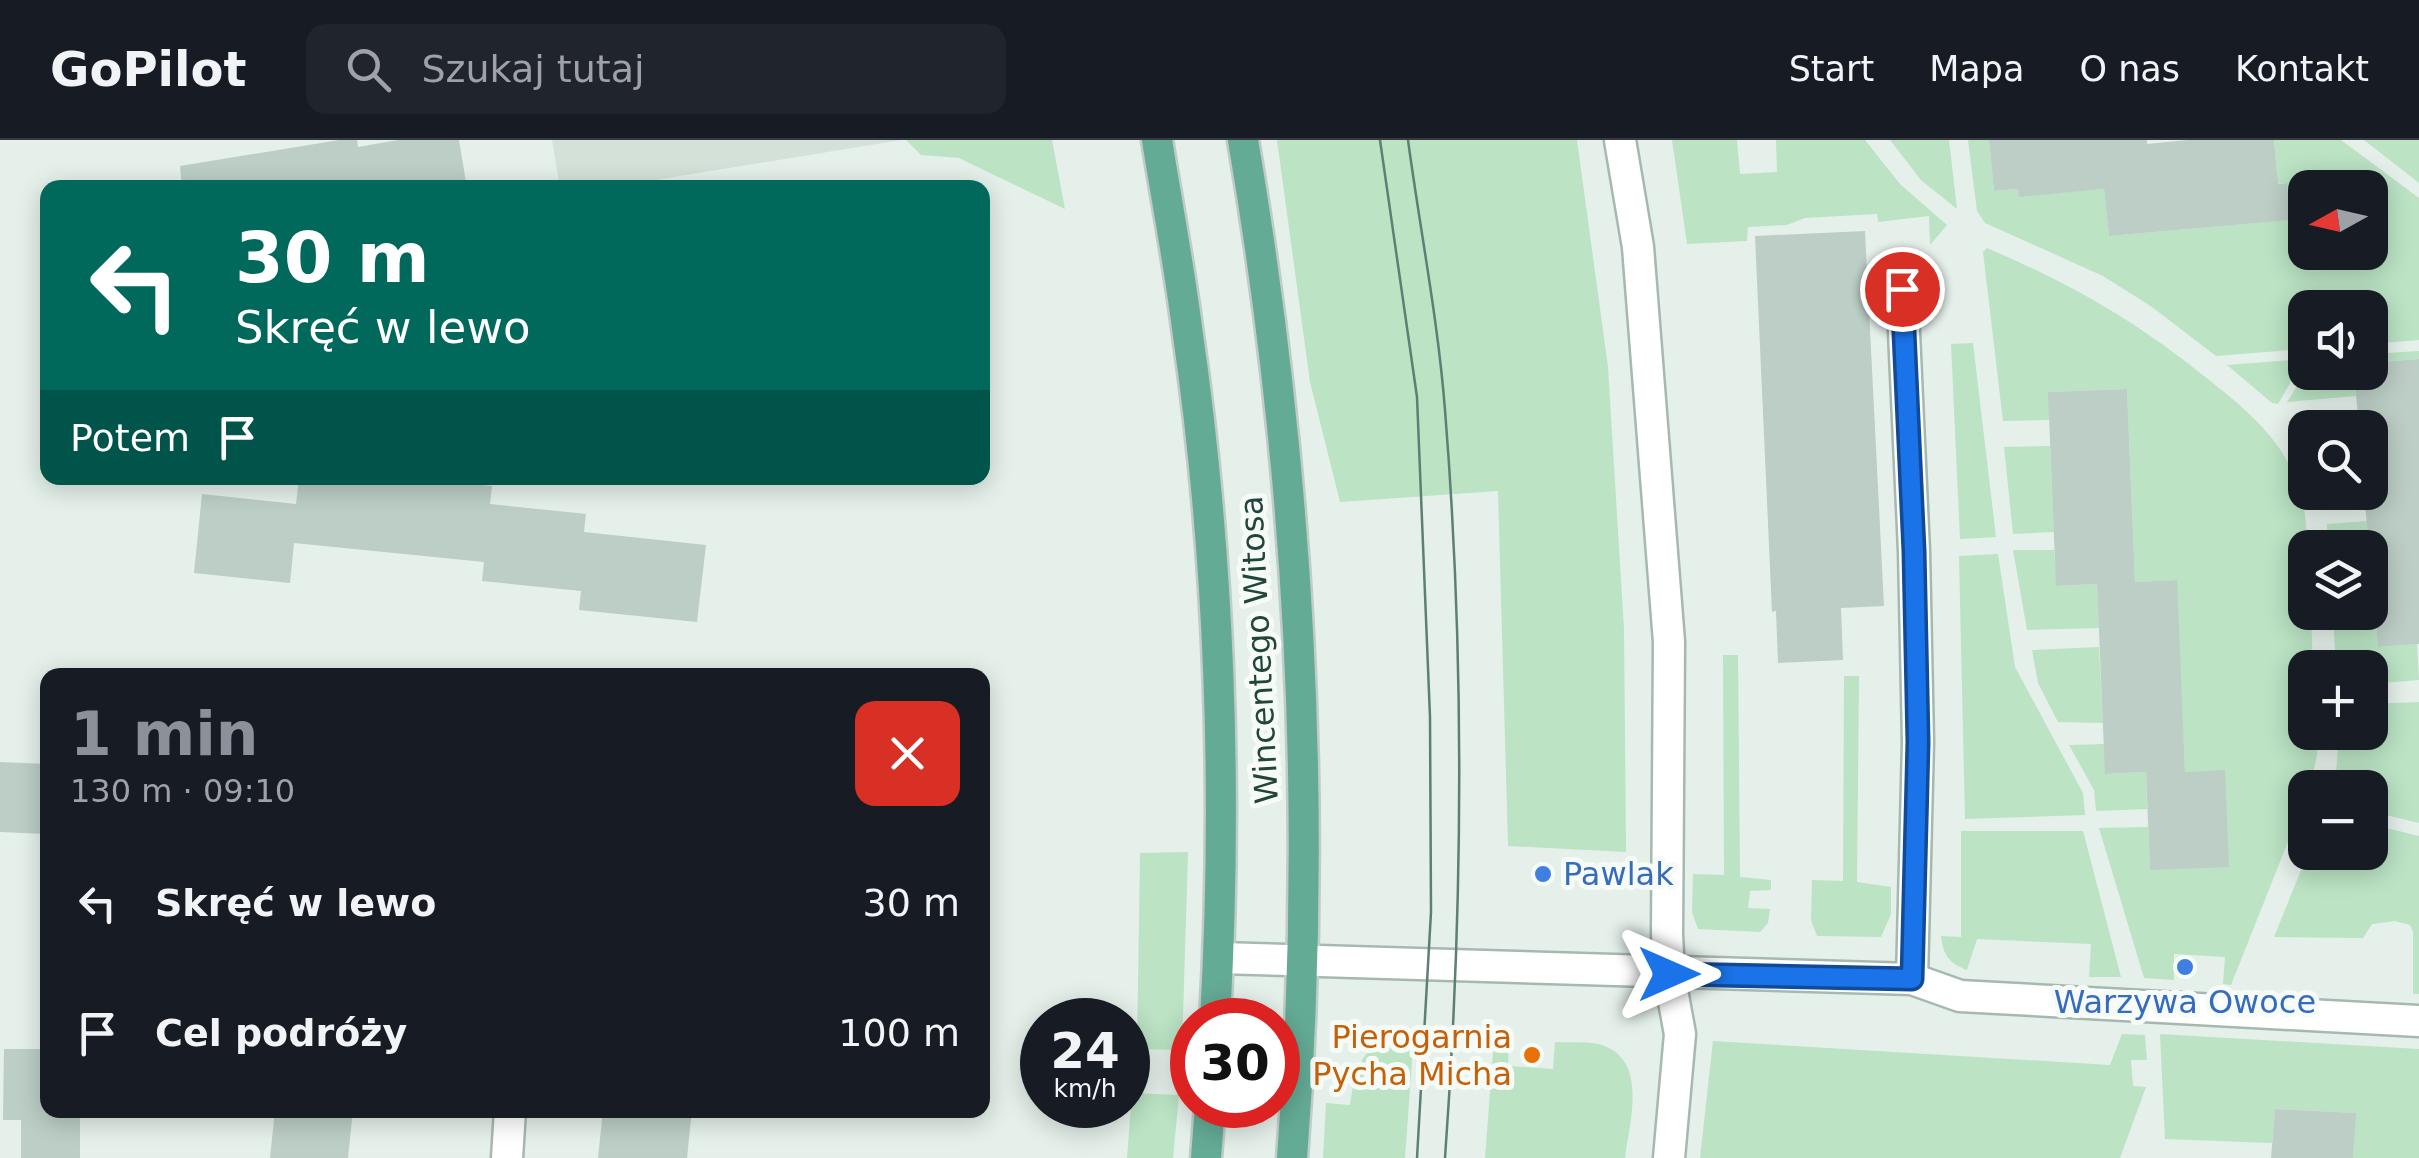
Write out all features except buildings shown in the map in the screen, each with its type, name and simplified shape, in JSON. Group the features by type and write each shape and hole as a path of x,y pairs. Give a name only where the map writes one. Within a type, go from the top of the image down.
{"main road":[{"name":"Wincentego Witosa","path":"1157,140 1188,330 1208,528 1222,828 1216,998"},
{"name":"Wincentego Witosa","path":"1243,140 1258,225 1276,375 1301,708 1303,961 1292,1158"},
{"path":"1206,1158 1208,1128"}],"street":[{"path":"1620,140 1638,247 1669,642 1669,974 1680,1034 1669,1158"},
{"path":"1902,289 1918,742 1912,979"},
{"path":"1219,958 1912,979 1960,996 2419,1020"},
{"path":"507,1158 510,1118"}],"shaded area":[{"path":"552,140 901,140 656,180 559,180"}],"green space":[{"path":"906,140 1052,140 1065,209 959,158 921,155"},
{"path":"1277,140 1577,140 1608,367 1624,629 1626,852 1508,846 1498,491 1340,502 1310,382"},
{"path":"1672,140 1737,140 1740,174 1777,172 1776,140 1865,140 1900,184 1947,225 1930,245 1929,216 1878,222 1877,214 1805,218 1787,225 1748,227 1747,241 1687,244"},
{"path":"1890,140 1949,140 1957,209 1921,180"},
{"path":"1968,140 1989,140 1994,191 2018,189 2020,196 2104,189 2109,236 2288,220 2288,270 2388,270 2388,175 2419,198 2419,340 2388,343 2388,290 2288,290 2288,350 2216,356 2152,307 2103,276 1985,223 1977,211"},
{"path":"2274,140 2341,140 2381,170 2288,170 2288,202 2287,183 2270,184 2277,173"},
{"path":"2364,140 2419,140 2419,183"},
{"path":"1987,248 2046,275 2152,337 2236,402 2277,444 2288,463 2288,510 2304,510 2306,530 2288,530 2288,630 2312,630 2312,650 2288,650 2288,750 2317,750 2317,755 2314,770 2288,770 2288,842 2231,985 2223,984 2225,957 2174,954 2174,980 2144,978 2099,828 2148,827 2150,869 2225,771 2185,772 2176,580 2135,582 2127,389 2049,392 2049,420 2003,421 1983,252"},
{"path":"1973,343 1996,537 1960,539 1951,344"},
{"path":"2419,351 2419,359 2388,362 2388,353"},
{"path":"2288,360 2288,387 2278,404 2272,403 2227,365"},
{"path":"2295,390 2355,390 2356,396 2287,402"},
{"path":"2050,446 2054,532 2013,534 2004,447"},
{"path":"2367,521 2368,530 2327,530 2327,524"},
{"path":"2013,550 2054,550 2057,586 2097,584 2099,628 2027,630"},
{"path":"1998,554 2015,667 2083,793 2085,815 1965,819 1959,556"},
{"path":"2334,630 2376,630 2378,647 2417,644 2419,680 2388,683 2388,650 2335,650"},
{"path":"2099,647 2103,723 2058,722 2038,683 2032,650"},
{"path":"1723,655 1738,655 1740,877 1771,880 1771,890 1750,891 1748,908 1770,909 1768,923 1760,932 1698,929 1692,912 1693,874 1724,875"},
{"path":"1844,676 1859,676 1857,882 1891,887 1891,914 1881,937 1817,936 1811,920 1812,880 1843,881"},
{"path":"2419,702 2419,823 2388,815 2388,770 2336,770 2338,750 2388,750 2388,703"},
{"path":"2104,744 2106,774 2146,772 2147,809 2096,811 2094,790 2069,745"},
{"path":"2388,828 2419,836 2419,994 2413,994 2410,925 2395,921 2372,924 2363,938 2274,937 2301,870 2388,870"},
{"path":"1961,831 2083,831 2121,977 2089,977 2091,944 1977,939 1967,970 1951,961 1941,936 1961,937"},
{"path":"1188,852 1184,998 1170,998 1170,1050 1150,1049 1150,998 1138,998 1140,853"},
{"path":"1414,1033 1405,1158 1323,1158 1326,1103 1350,1105 1366,1054 1384,1040"},
{"path":"2122,1034 2145,1035 2147,1060 2131,1060 2133,1086 2146,1087 2120,1158 1700,1158 1713,1041 2110,1065"},
{"path":"2160,1034 2419,1049 2419,1158 2353,1158 2355,1113 2275,1109 2272,1143 2165,1139"},
{"path":"1509,1039 1508,1066 1553,1069 1555,1042 1597,1044 1617,1053 1626,1064 1633,1094 1625,1158 1485,1158 1494,1040"},
{"path":"1150,1094 1170,1095 1170,1128 1176,1128 1173,1158 1127,1158 1129,1128 1150,1128"}],"tram line":[{"path":"1380,140 1417,397 1430,717 1431,912 1417,1158"},
{"path":"1408,140 1442,376 1456,597 1458,878 1445,1158"}],"place":[{"name":"Pawlak","path":"1543,874"},
{"name":"Warzywa Owoce","path":"2185,967"},
{"name":"Pierogarnia Pycha Micha","path":"1532,1055"}],"route":[{"path":"1669,974 1912,979 1918,742 1902,289"}]}
